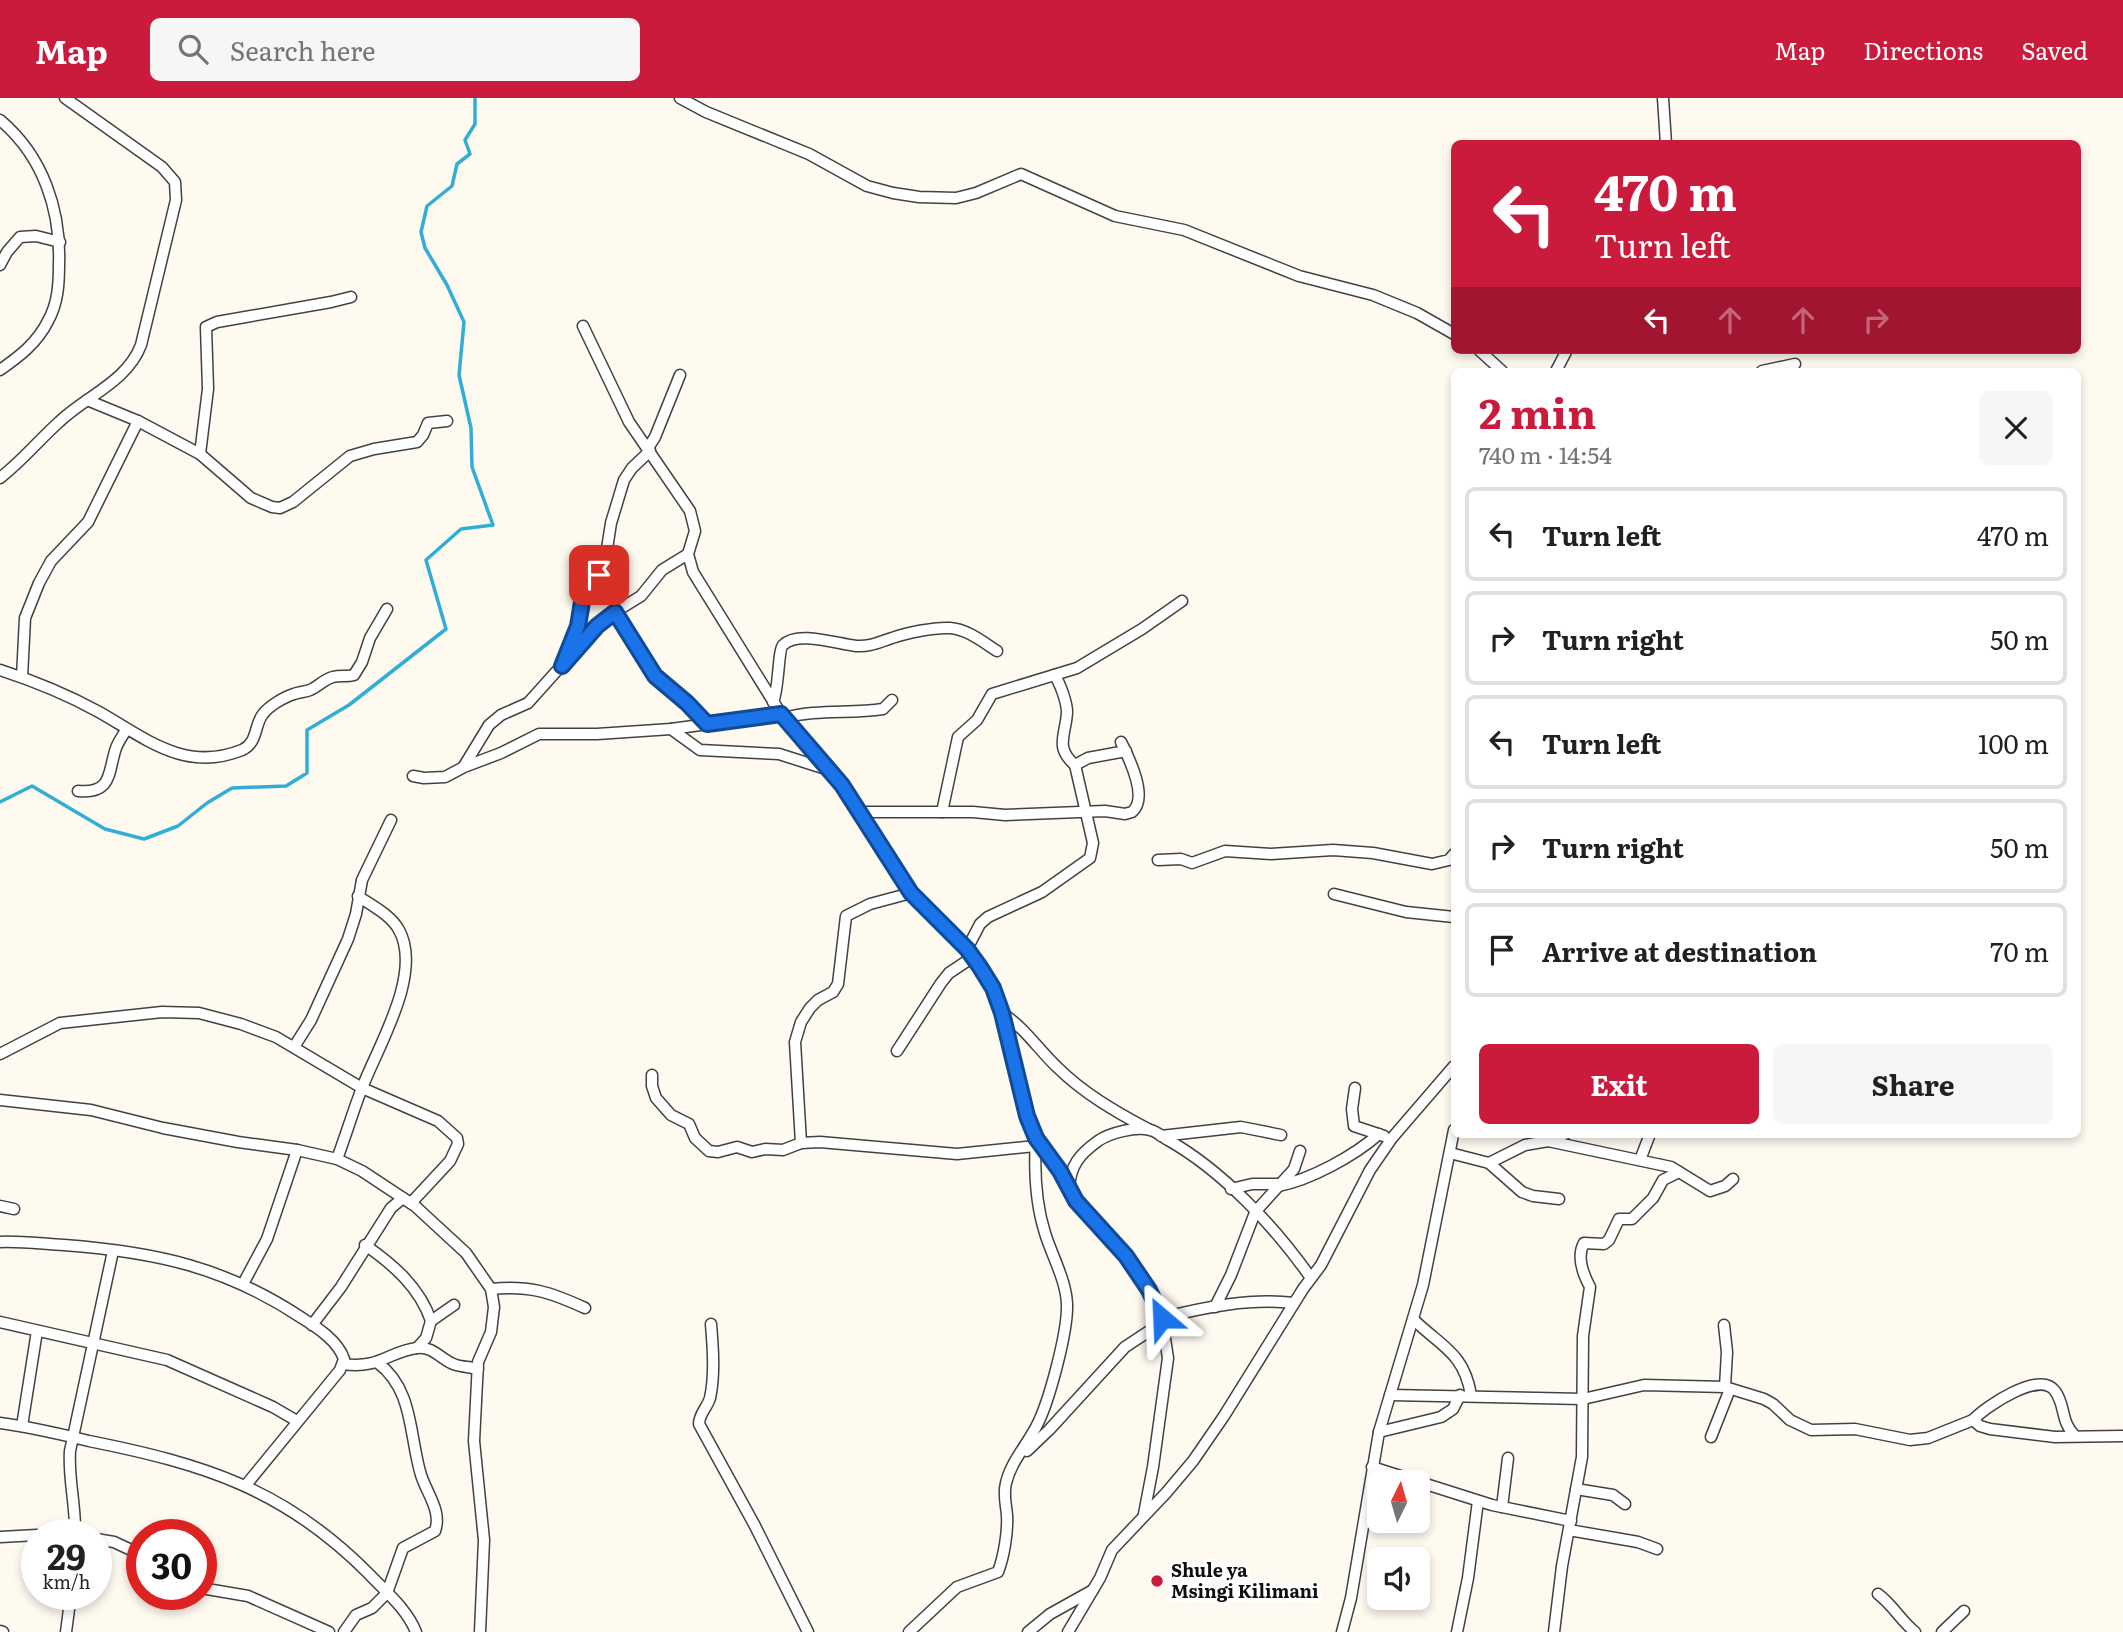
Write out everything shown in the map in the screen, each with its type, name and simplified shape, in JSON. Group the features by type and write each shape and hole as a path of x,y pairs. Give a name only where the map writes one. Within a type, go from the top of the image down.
{"street":[{"path":"0,478 59,421 113,382 137,356 177,188 172,176 152,158 65,98"},
{"path":"680,98 706,112 809,154 867,186 919,197 956,198 976,193 1021,174 1115,216 1184,230 1299,276 1373,295 1417,313 1451,332"},
{"path":"1663,98 1666,140"},
{"path":"0,120 33,156 57,214 60,242 57,295 48,322 26,352 0,370"},
{"path":"0,265 20,237 36,236 60,242"},
{"path":"200,454 208,389 206,327 217,322 331,303 351,297"},
{"path":"583,326 629,422 693,518 695,531 688,554 693,572 773,702 860,812 911,893 970,953 993,988 1002,1013 1035,1142 1037,1200 1067,1304 1065,1326 1046,1404 1035,1429 1015,1461 1005,1487 1007,1516 998,1572 957,1587 909,1632"},
{"path":"1483,354 1499,368"},
{"path":"1776,368 1795,364"},
{"path":"562,666 578,626 583,596 604,568 611,523 624,480 649,449 680,375"},
{"path":"87,400 138,421 200,454 251,498 280,508 293,502 349,456 417,442 424,435 428,423 447,421"},
{"path":"22,677 25,618 39,583 51,561 88,522 138,421"},
{"path":"464,767 489,725 501,715 528,703 597,626 641,596 662,570 688,554"},
{"path":"942,812 958,737 977,720 992,694 1077,668 1182,601"},
{"path":"0,670 22,677 100,713 126,730 179,755 215,756 244,749 255,737 261,717 271,707 293,694 310,690 332,677 354,675 362,662 370,638 387,609"},
{"path":"615,612 655,676 707,724"},
{"path":"773,702 778,687 780,649 793,641 807,638 872,646 891,638 936,628 949,628 960,629 997,651"},
{"path":"897,1051 941,982 970,953 980,924 988,917 1042,892 1090,858 1093,843 1087,811 1075,765 1061,742 1067,711 1060,685 1054,675"},
{"path":"413,776 445,777 501,754 539,734 597,734 671,729 820,711 844,713 883,709 892,700"},
{"path":"671,729 701,750 779,754 829,770"},
{"path":"78,791 98,789 110,778 116,747 126,730"},
{"path":"860,812 1005,815 1105,811 1125,814 1137,808 1133,767 1123,747 1075,765"},
{"path":"294,1047 311,1020 348,939 356,915 362,880 391,820"},
{"path":"1158,860 1181,859 1192,863 1226,851 1270,854 1333,850 1373,853 1432,864 1451,858"},
{"path":"802,1143 794,1042 801,1022 810,1008 818,999 833,992 838,984 846,916 870,904 911,893"},
{"path":"1334,894 1406,912 1451,916"},
{"path":"337,1159 362,1088 401,999 404,956 398,928 358,896"},
{"path":"0,1054 60,1023 162,1012 199,1013 262,1031 362,1088 438,1121 457,1138 458,1144 450,1161 407,1200 391,1208 365,1245 341,1287 312,1325"},
{"path":"1002,1013 1026,1031 1051,1061 1081,1087 1119,1113 1177,1145 1231,1189 1256,1211 1311,1278"},
{"path":"1068,1632 1094,1590 1112,1550 1166,1493 1224,1416 1338,1234 1370,1170 1392,1138 1451,1069"},
{"path":"652,1075 656,1098 671,1115 689,1124 695,1138 709,1151 718,1152 737,1147 751,1152 765,1149 783,1150 802,1143 820,1142 957,1154 1035,1142"},
{"path":"1355,1088 1352,1109 1354,1126 1392,1138"},
{"path":"0,1100 92,1110 163,1128 337,1159 362,1171 407,1200 466,1254 491,1289 494,1307 492,1328 481,1353 478,1369 474,1448 484,1540 480,1632"},
{"path":"1160,1136 1241,1127 1281,1135"},
{"path":"1069,1189 1070,1174 1076,1159 1087,1149 1117,1132 1150,1129"},
{"path":"1231,1189 1252,1184 1279,1185 1297,1182 1349,1156 1379,1134"},
{"path":"1342,1632 1351,1598 1379,1433 1414,1320 1453,1138"},
{"path":"1489,1163 1525,1145 1555,1138"},
{"path":"1640,1160 1648,1138"},
{"path":"1548,1141 1671,1167 1710,1191 1725,1186 1733,1179"},
{"path":"1035,1142 1060,1171 1084,1211 1126,1256 1149,1290 1162,1320 1168,1358 1144,1514"},
{"path":"243,1284 267,1239 297,1150"},
{"path":"1214,1307 1231,1275 1256,1211 1294,1169 1300,1151"},
{"path":"1450,1153 1489,1163 1522,1192 1559,1199"},
{"path":"1554,1632 1582,1457 1583,1336 1590,1287 1582,1275 1581,1247 1584,1243 1604,1244 1609,1240 1619,1219 1632,1219 1653,1198 1663,1180 1679,1172"},
{"path":"0,1206 14,1209"},
{"path":"0,1242 85,1247 188,1263 243,1284 312,1325 339,1348 343,1364 336,1376 246,1485"},
{"path":"365,1245 394,1266 428,1310 431,1321 426,1338 417,1348"},
{"path":"76,1519 69,1460 113,1251"},
{"path":"491,1289 538,1289 585,1308"},
{"path":"1015,1461 1043,1436 1125,1347 1162,1320 1214,1307 1260,1301 1294,1303"},
{"path":"431,1321 454,1305"},
{"path":"1379,1433 1441,1417 1466,1395 1465,1369 1456,1357 1414,1320"},
{"path":"0,1322 167,1360 273,1407 297,1421"},
{"path":"711,1324 711,1388 708,1404 699,1418 699,1424 755,1526 808,1632"},
{"path":"1711,1437 1728,1388 1724,1325"},
{"path":"22,1426 37,1331"},
{"path":"343,1364 360,1366 378,1363 417,1348 430,1349 456,1365 478,1369"},
{"path":"344,1632 356,1615 372,1608 387,1593 402,1548 435,1531 438,1521 421,1474 408,1409 395,1378 378,1363"},
{"path":"1390,1395 1583,1399 1644,1385 1728,1388 1773,1404 1790,1420 1811,1430 1855,1429 1910,1440 1928,1438 1973,1420 1997,1401 2021,1389 2044,1384 2051,1386 2058,1396 2063,1421 2075,1436"},
{"path":"1973,1420 1990,1430 2055,1437 2123,1436"},
{"path":"0,1423 150,1453 246,1485 279,1503 342,1547 410,1619 416,1632"},
{"path":"1502,1507 1508,1458"},
{"path":"1372,1467 1478,1501 1657,1549"},
{"path":"1576,1489 1612,1495 1625,1504"},
{"path":"1457,1632 1468,1578 1478,1501"},
{"path":"0,1537 21,1536"},
{"path":"1028,1632 1049,1614 1094,1590"},
{"path":"217,1591 256,1599 329,1632"},
{"path":"1878,1594 1894,1607 1898,1617 1915,1632"},
{"path":"66,1632 69,1610"},
{"path":"1942,1632 1964,1611"}],"waterway":[{"path":"0,802 32,786 105,829 144,839 178,826 207,803 232,788 286,786 307,773 307,730 349,705 446,629 426,560 461,529 493,525 472,467 471,428 459,375 464,322 447,285 425,248 421,232 427,206 452,186 457,164 470,154 465,140 475,124 475,98"}],"place":[{"name":"Shule ya Msingi Kilimani","path":"1157,1581"}],"route":[{"path":"599,575 583,596 576,634 562,666 597,626 615,612 655,676 707,724 781,714 842,785 911,893 967,949 980,967 993,988 1002,1013 1027,1116 1036,1138 1060,1171 1076,1201 1126,1256 1149,1290 1162,1318"}]}
